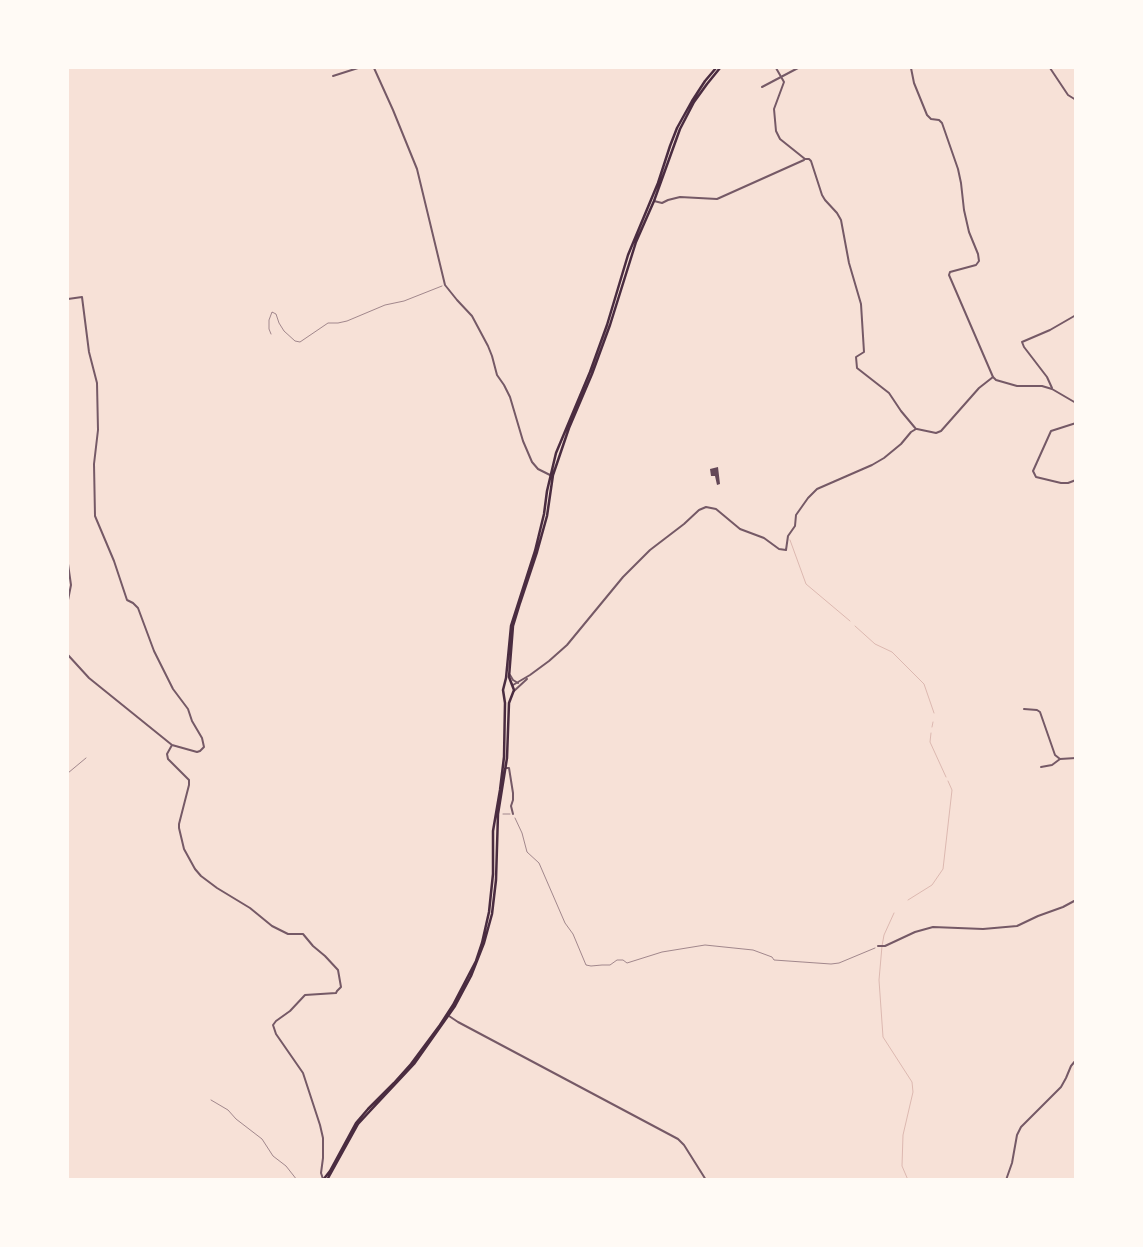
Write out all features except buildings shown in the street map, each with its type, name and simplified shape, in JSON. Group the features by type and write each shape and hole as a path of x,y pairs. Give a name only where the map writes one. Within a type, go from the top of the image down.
{"main road":[{"path":"327,1180 358,1124 414,1064 449,1016 471,976 484,944 490,924 496,880 498,814 506,768 509,703 512,693 509,673 513,626 547,516 553,475 569,428 610,325 636,242 654,201 680,129 694,102 718,68"},
{"path":"323,1179 330,1171 356,1123 411,1064 440,1025 454,1004 476,961 489,912 493,874 493,831 504,757 505,703 503,690 511,626 535,551 544,514 550,475 556,453 604,334 625,264 658,183 670,146 692,101 705,81 718,68"},
{"path":"504,686 512,685"},
{"path":"504,692 508,695 512,693"}],"street":[{"path":"333,76 358,68"},
{"path":"374,68 417,169 446,285 472,316 488,346 497,375 510,397 530,459 538,468 550,475"},
{"path":"776,68 784,82 774,108 776,131 780,139 805,159 810,159 825,200 841,220 849,263 861,304 864,352 856,357 857,368 889,393 916,429 934,432 941,431 979,388 993,377"},
{"path":"762,86 798,68"},
{"path":"911,68 912,79 927,115 931,119 939,120 942,123 958,168 969,232 979,260 976,265 950,272 949,276 993,377 996,380 1017,386 1052,388 1076,403"},
{"path":"1050,68 1068,95 1076,100"},
{"path":"654,201 662,203 680,197 717,199 805,159"},
{"path":"68,298 82,297 89,352 97,383 98,430 94,464 95,516 128,600 138,608 154,650 173,688 188,709 192,722 202,738 204,747 197,752 171,746 89,678 68,655"},
{"path":"1052,388 1022,342 1050,330 1076,315"},
{"path":"1076,423 1051,431 1033,470 1036,477 1061,483 1076,480"},
{"path":"512,685 530,675 567,645 623,578 650,550 670,536 702,508 716,508 740,529 764,538 779,549 784,550 786,549 788,536 795,526 796,515 817,489 884,458 916,429"},
{"path":"68,564 71,585 68,600"},
{"path":"509,673 513,680 518,683"},
{"path":"512,693 530,675"},
{"path":"1024,709 1040,712 1055,754 1060,759"},
{"path":"171,746 168,759 189,780 179,828 186,854 197,872 217,888 250,908 272,926 288,934 302,934 339,971 341,988 336,992 305,995 273,1025 276,1034 303,1073 320,1125 323,1138 323,1179"},
{"path":"1041,767 1052,765 1060,759 1076,758"},
{"path":"506,768 509,768 514,793 514,800 511,806 513,814"},
{"path":"878,946 885,946 914,932 933,927 983,929 1017,926 1064,907 1076,900"},
{"path":"449,1016 678,1139 684,1145 706,1180"},
{"path":"1006,1180 1012,1164 1016,1135 1021,1127 1061,1086 1076,1060"}],"path":[{"path":"271,334 269,320 272,312 276,314 284,331 295,341 300,342 328,323 346,321 385,305 404,301 446,285"},
{"path":"68,773 86,758"},
{"path":"498,814 513,814 522,833 527,852 539,863 586,965 610,965 617,960 623,960 627,963 662,952 705,945 753,950 772,957 774,960 831,964 839,963 878,946"},
{"path":"211,1100 228,1110 236,1119 262,1139 273,1156 286,1166 297,1180"}],"waterway":[{"path":"790,540 806,584 850,621"},
{"path":"855,626 875,644 892,652 924,684 934,713"},
{"path":"932,727 933,722"},
{"path":"931,733 930,742 946,777"},
{"path":"908,900 932,885 943,869 952,790 948,781"},
{"path":"894,913 884,935 879,980 883,1037 912,1082 913,1092 903,1135 902,1166 908,1180"}]}
